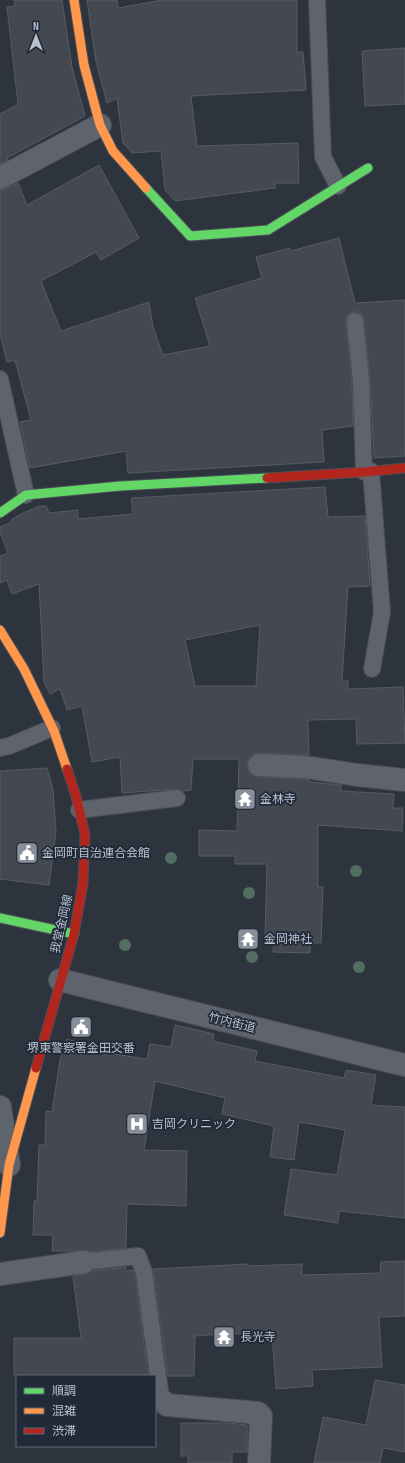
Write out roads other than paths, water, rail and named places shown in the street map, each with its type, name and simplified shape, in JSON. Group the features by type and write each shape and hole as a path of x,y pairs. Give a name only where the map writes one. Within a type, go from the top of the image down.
{"street":[{"path":"74,0 84,65 100,125 113,151 190,236 268,230 368,168"},
{"path":"0,178 100,125"},
{"path":"0,513 26,495 120,486 368,472 405,468"},
{"name":"我堂金岡線","path":"0,630 24,669 52,728 76,796 85,834 83,883 74,934 9,1165 0,1233"},
{"path":"259,765 305,767 405,780"},
{"path":"0,918 74,934"},
{"name":"竹内街道","path":"60,980 405,1065"},
{"path":"0,1107 9,1165"},
{"path":"0,1274 84,1262"},
{"path":"164,1402 167,1405 258,1413 261,1416 259,1463"}],"lane":[{"path":"317,0 323,157 338,186"},
{"path":"355,321 382,612 372,669"},
{"path":"0,378 26,495"},
{"path":"0,748 9,746 52,728"},
{"path":"79,810 177,798"},
{"path":"84,1262 138,1256 144,1272 161,1398 164,1402"}],"place":[{"name":"金林寺","path":"245,799"},
{"name":"金岡町自治連合会館","path":"27,853"},
{"name":"金岡神社","path":"248,939"},
{"name":"堺東警察署金田交番","path":"81,1027"},
{"name":"吉岡クリニック","path":"137,1124"},
{"name":"長光寺","path":"224,1337"}]}
